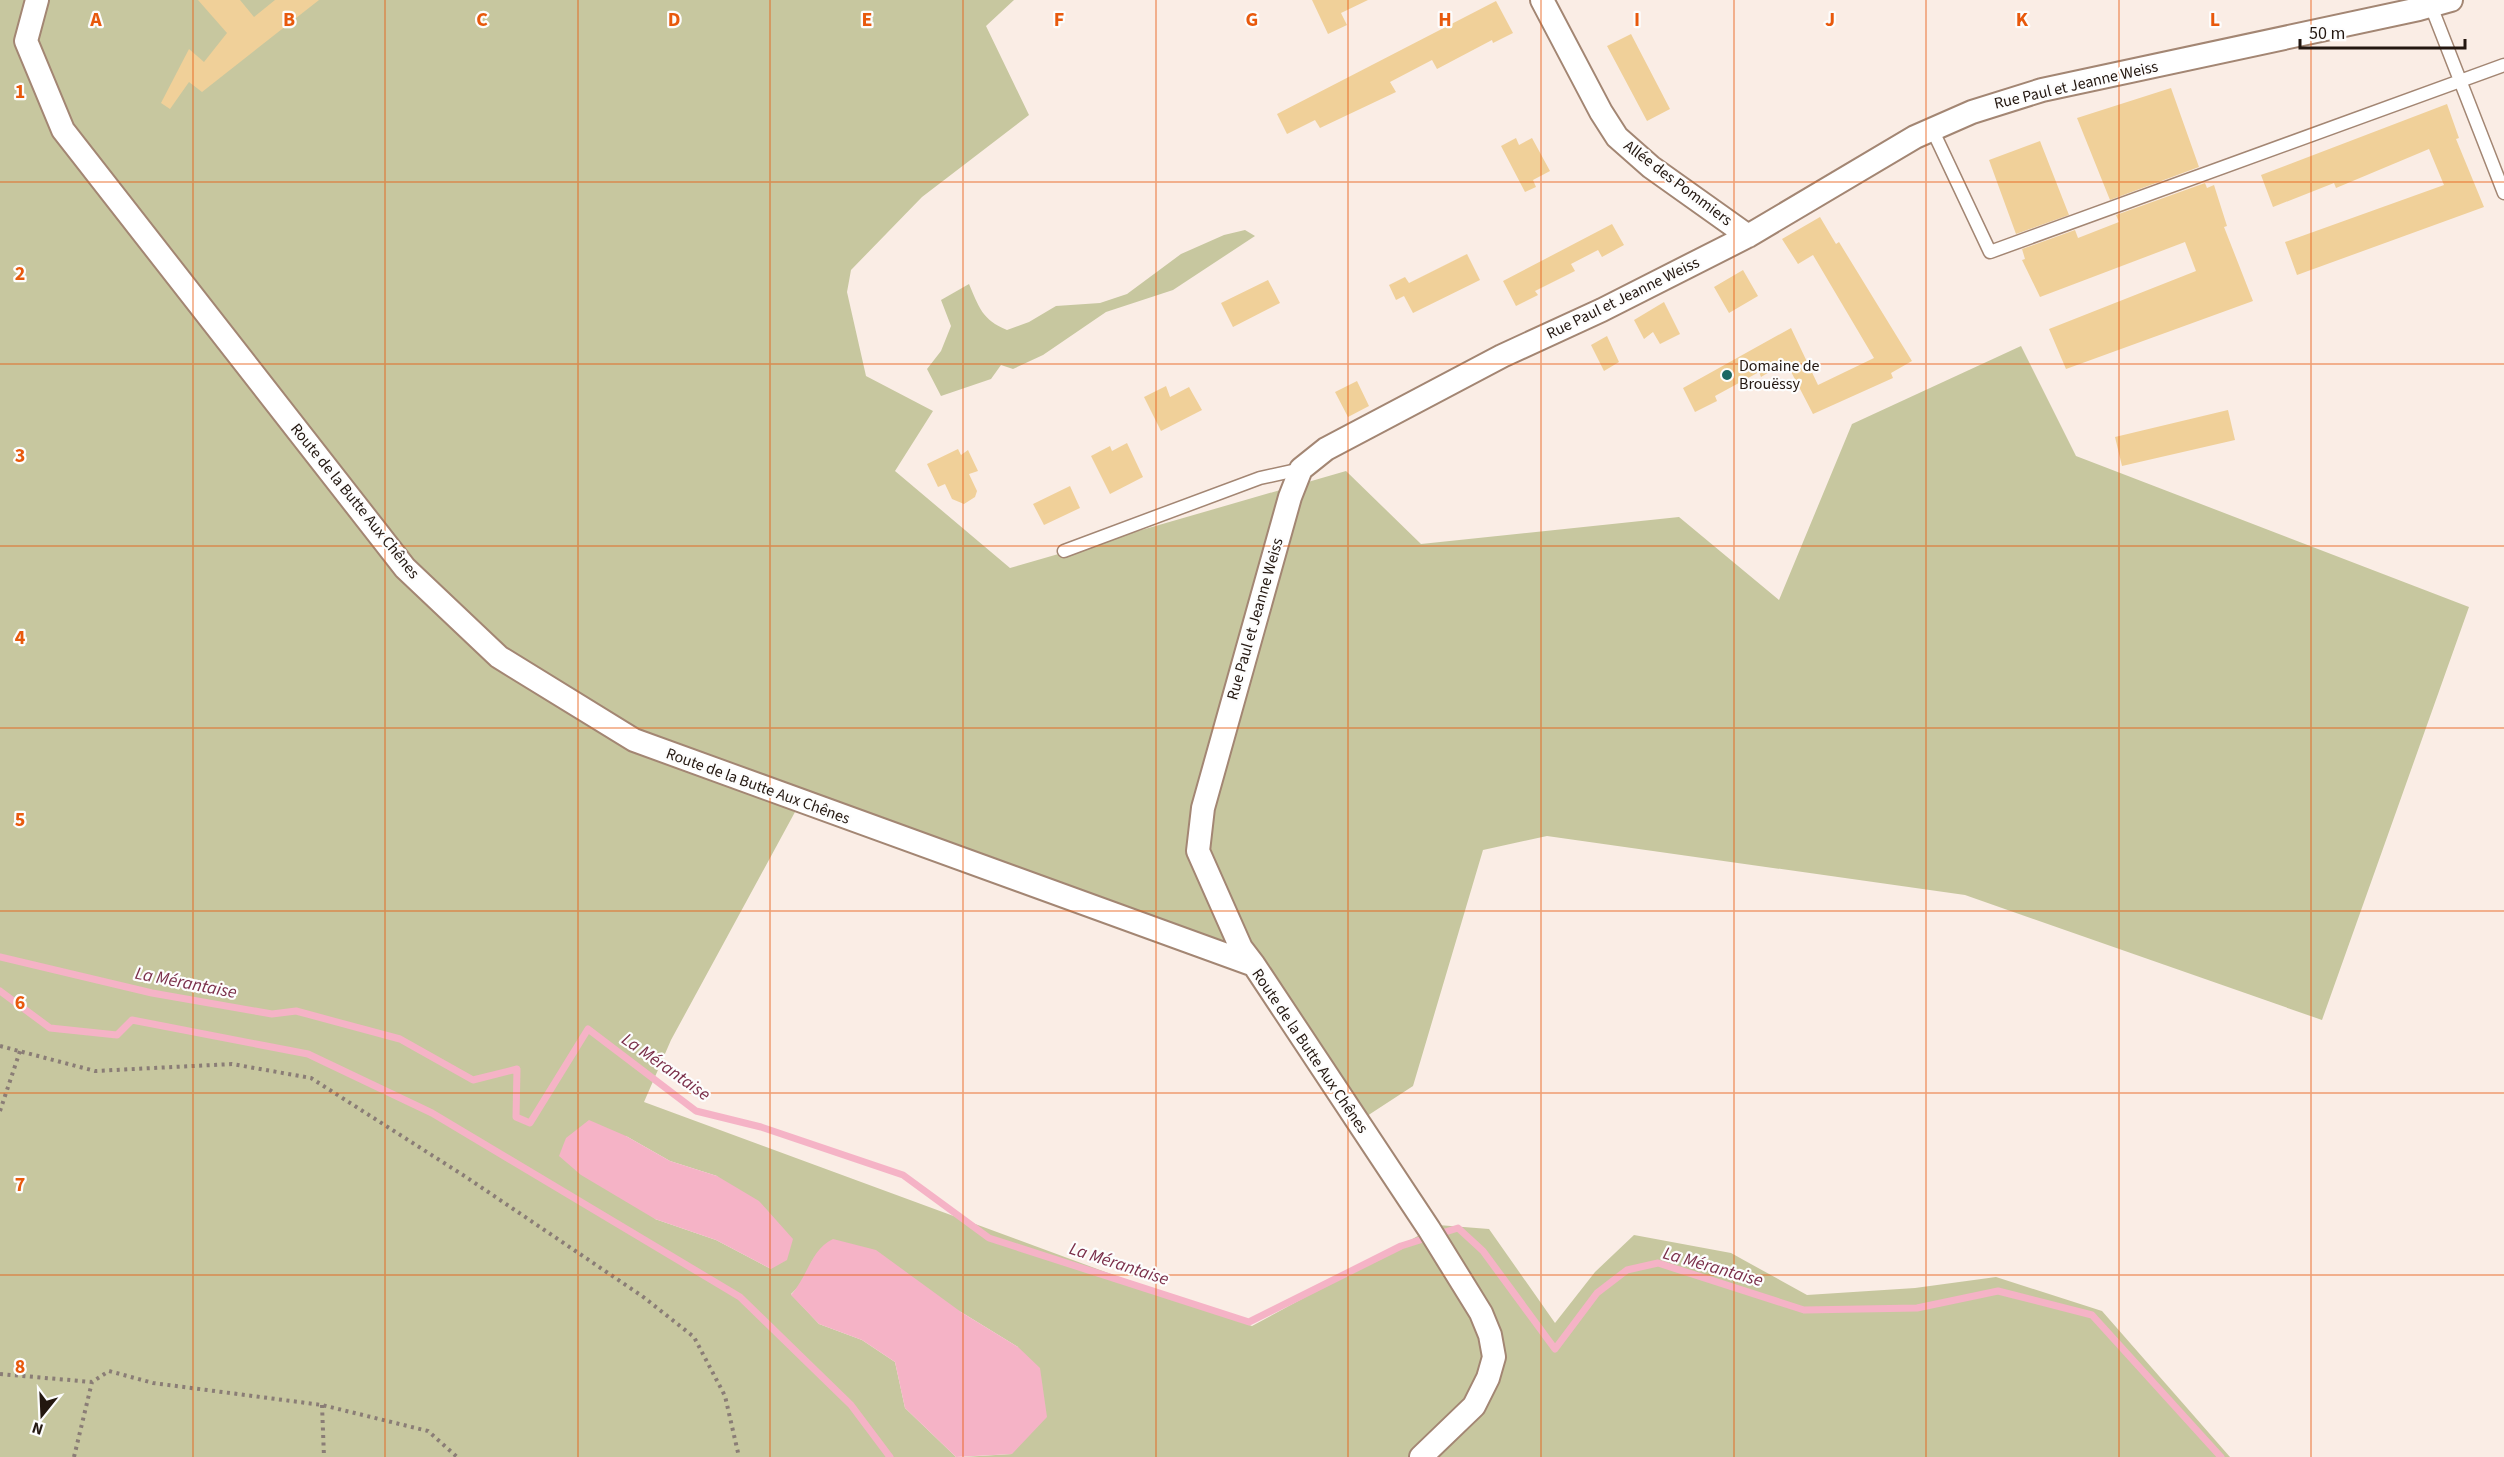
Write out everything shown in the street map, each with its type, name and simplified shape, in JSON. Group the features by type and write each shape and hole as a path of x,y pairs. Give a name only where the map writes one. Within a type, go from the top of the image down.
{"street":[{"name":"Route de la Butte Aux Chênes","path":"37,0 26,41 63,130 405,568 499,657 634,740 1254,965 1433,1237 1481,1313 1490,1335 1494,1357 1488,1378 1474,1406 1421,1457"},
{"name":"Allée des Pommiers","path":"1542,0 1601,112 1617,136 1651,167 1748,236"},
{"name":"Rue Paul et Jeanne Weiss","path":"1254,965 1241,948 1198,851 1203,808 1269,570 1301,469 1326,449 1382,417 1748,236 1932,129 2007,99 2042,90 2441,3"}],"lane":[{"path":"2441,3 2460,81 2504,192"},
{"path":"1932,129 1990,252 2504,65"},
{"path":"1064,550 1260,478 1301,469"}],"path":[{"path":"0,1046 95,1071 232,1064 311,1078 466,1177 642,1296 694,1337 725,1396 739,1457"},
{"path":"0,1111 20,1051"},
{"path":"0,1374 92,1382 108,1371 153,1383 322,1406 428,1431 457,1457"},
{"path":"74,1457 92,1382"},
{"path":"322,1406 324,1457"}],"green space":[{"path":"0,0 1014,0 986,26 1029,115 922,197 851,270 847,292 866,376 933,411 895,471 1010,568 1346,471 1421,544 1679,517 1779,600 1852,424 2021,346 2076,456 2469,607 2322,1020 1965,895 1547,836 1483,850 1413,1086 1367,1116 1263,965 653,735 795,812 671,1040 644,1102 1252,1326 1438,1225 1489,1229 1555,1323 1595,1272 1634,1235 1731,1253 1807,1295 1915,1288 1996,1277 2102,1311 2230,1457 963,1457 1012,1454 1018,1347 961,1312 812,1261 804,1281 791,1294 819,1324 862,1340 895,1362 905,1408 956,1457 0,1457","holes":["626,1136 670,1161 717,1176 771,1269 716,1240 655,1219"]},
{"path":"1245,230 1255,236 1173,290 1106,312 1043,355 1013,369 1001,365 991,379 941,396 927,369 941,351 951,326 941,300 969,284 982,312 992,322 1007,330 1029,322 1056,306 1100,303 1127,294 1181,254 1224,235"}],"shaded area":[{"path":"589,1120 626,1136 670,1161 717,1176 759,1201 793,1239 787,1260 771,1269 716,1240 655,1219 581,1175 559,1156 566,1138"},
{"path":"833,1239 876,1250 961,1312 1018,1347 1040,1368 1047,1417 1012,1454 956,1457 905,1408 895,1362 862,1340 819,1324 791,1295 820,1249"}],"building":[{"path":"198,0 240,0 254,17 275,0 319,0 202,92 189,82 170,109 161,103 189,49 204,62 227,33"},
{"path":"1312,0 1368,0 1341,13 1347,25 1328,34"},
{"path":"1496,1 1513,33 1493,43 1492,40 1437,69 1432,60 1390,82 1396,92 1320,128 1315,120 1287,134 1277,114"},
{"path":"1631,34 1670,109 1647,121 1607,46"},
{"path":"2171,88 2199,167 2110,200 2077,118"},
{"path":"2447,104 2459,138 2456,139 2484,207 2297,275 2285,242 2444,185 2429,149 2336,188 2334,183 2273,207 2261,175"},
{"path":"1516,138 1519,145 1532,138 1550,171 1533,180 1536,187 1525,192 1501,146"},
{"path":"2040,141 2069,215 2016,234 1989,160"},
{"path":"2205,183 2207,188 2214,185 2227,226 2224,227 2253,301 2066,369 2049,329 2196,271 2185,242 2040,297 2022,260 2025,259 2022,249 2075,230 2078,238 2119,222 2116,215"},
{"path":"1820,217 1836,244 1839,242 1912,361 1891,373 1893,378 1813,414 1786,362 1761,377 1759,372 1715,396 1717,401 1695,412 1683,388 1791,328 1818,385 1874,358 1813,255 1798,264 1782,239"},
{"path":"1612,224 1624,245 1602,257 1598,250 1571,264 1575,271 1535,291 1538,295 1516,306 1503,281"},
{"path":"1467,254 1480,280 1413,313 1404,296 1396,300 1389,285 1405,277 1409,283"},
{"path":"1743,270 1758,296 1729,313 1714,287"},
{"path":"1268,280 1280,303 1233,327 1221,303"},
{"path":"1664,302 1680,334 1660,344 1653,332 1644,339 1634,320"},
{"path":"1607,336 1619,362 1604,371 1591,345"},
{"path":"1357,381 1369,406 1348,417 1335,392"},
{"path":"1166,386 1170,397 1189,387 1202,410 1161,431 1144,397"},
{"path":"2228,410 2235,440 2122,466 2115,437"},
{"path":"1127,443 1143,477 1110,494 1091,456 1110,446 1112,451"},
{"path":"958,449 961,455 968,450 978,471 969,474 977,491 975,497 964,504 952,499 945,484 938,487 927,464"},
{"path":"1070,486 1080,508 1044,525 1033,504"}],"waterway":[{"name":"La Mérantaise","path":"0,957 152,993 272,1014 296,1011 400,1039 473,1080 517,1069 516,1117 530,1123 588,1029 696,1111 761,1127 903,1175 989,1238 1249,1322 1401,1246 1458,1228 1483,1251 1555,1349 1597,1293 1627,1270 1658,1263 1804,1310 1917,1308 1998,1291 2092,1315 2221,1457"},
{"path":"0,991 50,1028 117,1035 132,1020 308,1054 432,1113 740,1297 851,1405 890,1457"}],"place":[{"name":"Domaine de Brouëssy","path":"1727,375"}]}
